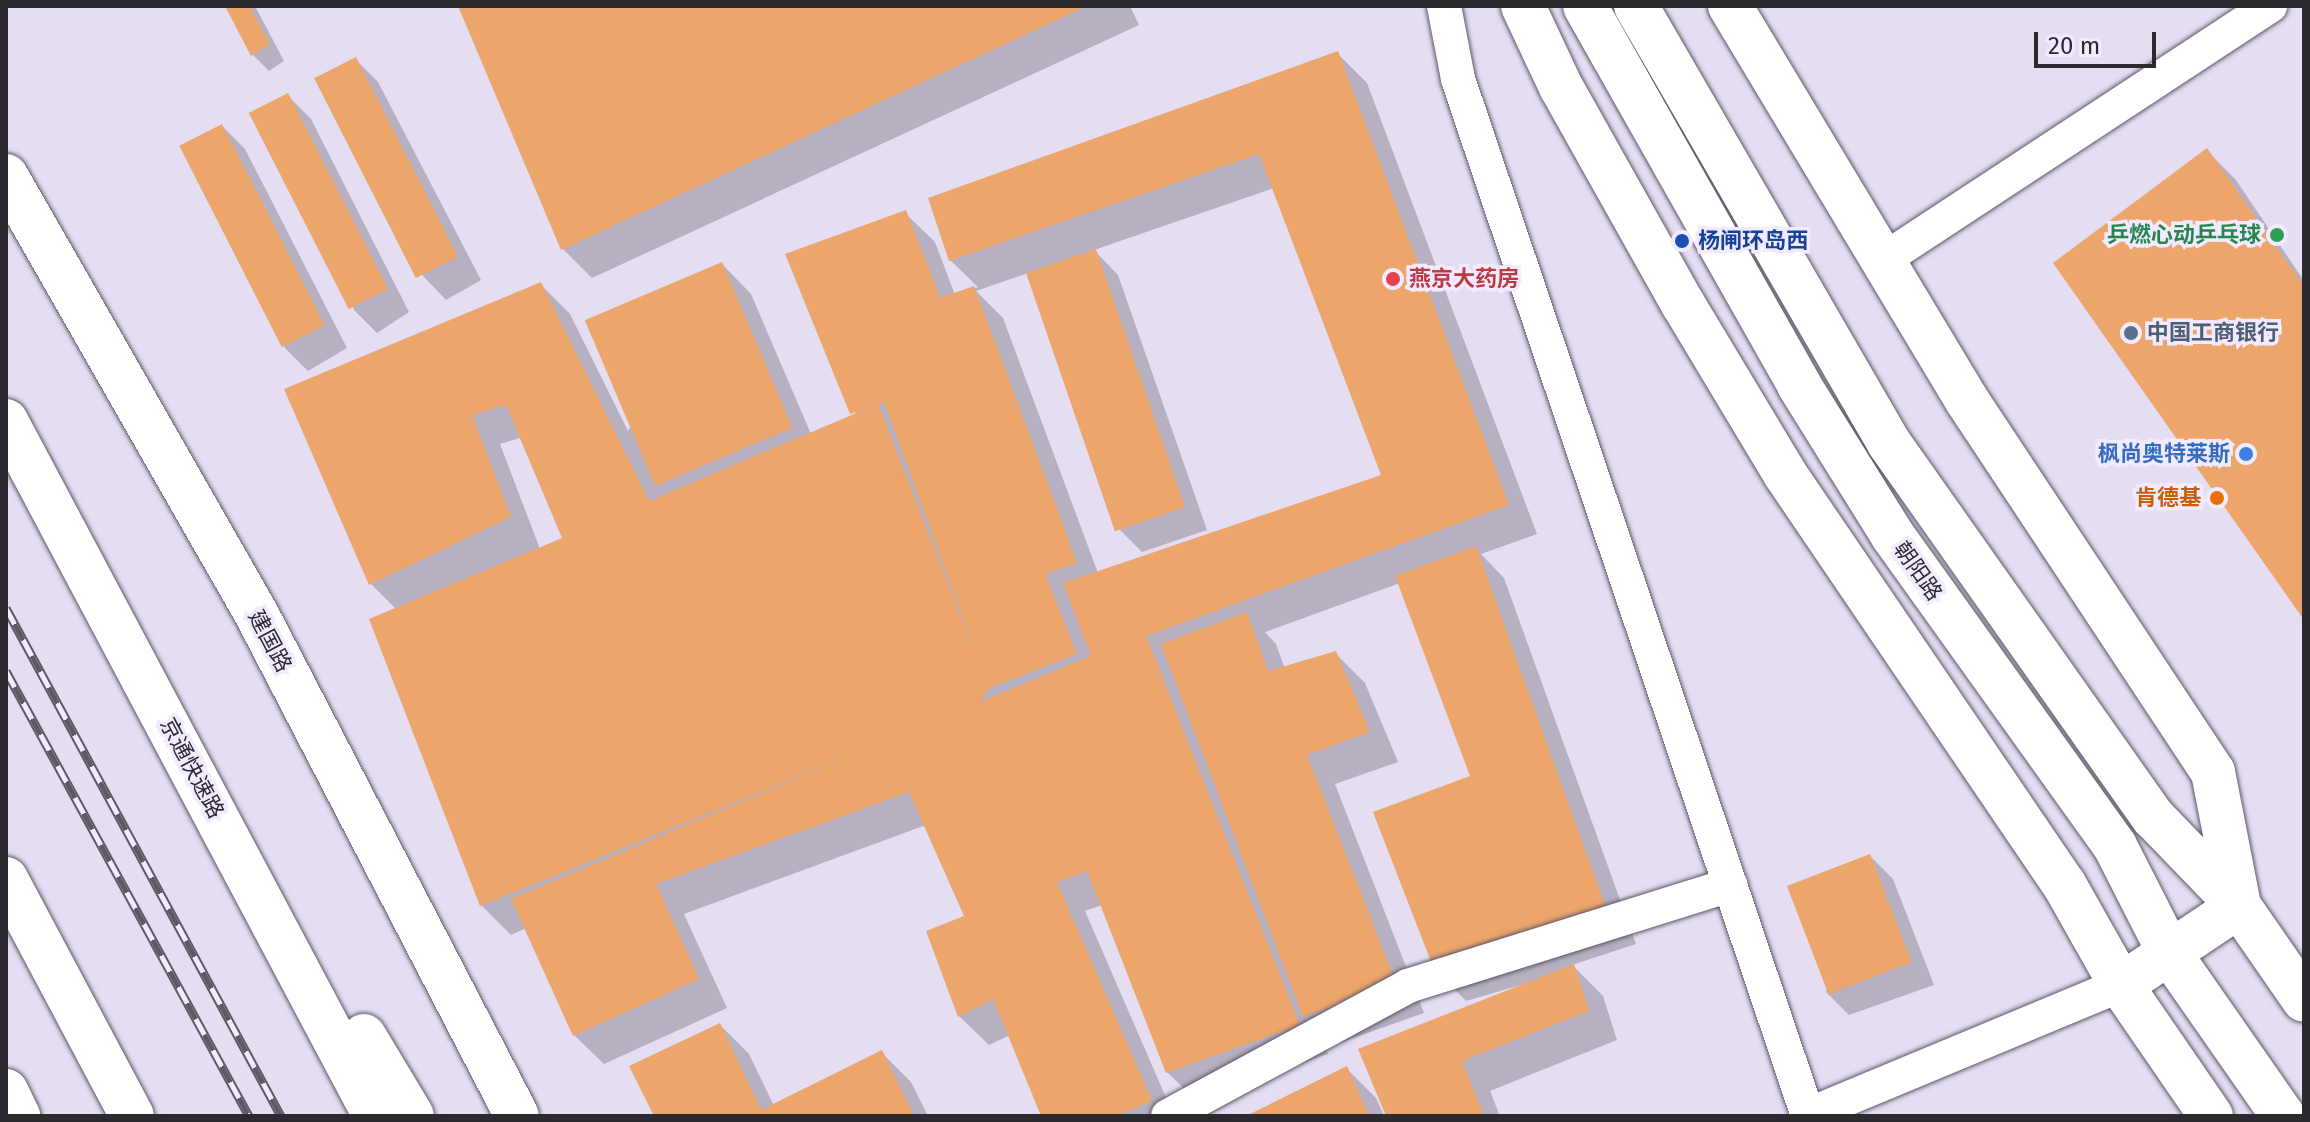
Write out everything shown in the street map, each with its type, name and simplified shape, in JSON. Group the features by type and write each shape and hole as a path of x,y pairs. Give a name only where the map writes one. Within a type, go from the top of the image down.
{"main road":[{"path":"1523,6 1561,87 1777,461 2064,884 2121,985 2211,1116"},
{"name":"朝阳路","path":"1585,6 1799,385 1893,536 2115,846 2170,954 2283,1116"},
{"path":"1636,6 1889,443 2154,818 2239,906 2304,1000"},
{"path":"1730,6 1880,262 2041,517 2213,772 2239,906"},
{"name":"建国路","path":"6,176 257,615 517,1116"},
{"name":"京通快速路","path":"6,421 375,1116"},
{"path":"126,643 412,1116"},
{"path":"6,880 106,1116"},
{"path":"6,880 132,1116"},
{"path":"2121,985 2239,906"},
{"path":"6,1091 18,1116"}],"street":[{"path":"1444,6 1458,79 1808,1116 2121,985"},
{"path":"1880,262 2270,6"},
{"path":"1168,1116 1408,986 1731,885"}],"building":[{"path":"225,6 249,6 270,44 251,56"},
{"path":"458,6 1087,6 561,250"},
{"path":"1338,51 1509,505 1146,636 1300,1025 1166,1073 1087,871 1057,882 1152,1101 1116,1116 1041,1116 993,999 958,1017 926,931 964,916 909,792 656,884 699,979 573,1036 511,899 864,750 480,906 369,619 562,538 506,405 472,415 511,517 369,585 284,389 541,282 649,501 866,409 850,414 785,254 906,210 940,298 974,286 1077,563 1045,574 1077,654 989,688 980,702 1091,656 1063,583 1381,475 1259,154 949,261 928,198","holes":["884,402 973,647 878,404"]},
{"path":"356,57 458,257 416,278 314,78"},
{"path":"288,93 388,289 349,309 249,113"},
{"path":"222,124 325,325 282,347 179,146"},
{"name":"枫尚奥特莱斯","path":"2207,148 2304,286 2304,620 2053,263"},
{"path":"1096,249 1185,507 1115,531 1026,273"},
{"path":"722,262 792,428 655,486 585,320"},
{"path":"1476,546 1608,914 1435,972 1373,812 1470,776 1395,576"},
{"path":"1247,612 1268,671 1336,651 1370,732 1307,755 1396,983 1303,1017 1161,644"},
{"path":"1870,854 1912,962 1828,994 1787,886"},
{"path":"1574,964 1589,1011 1462,1061 1484,1116 1386,1116 1358,1049"},
{"path":"720,1023 761,1110 882,1050 914,1116 654,1116 629,1066"},
{"path":"1347,1066 1369,1116 1246,1116"}],"railway":[{"path":"6,608 281,1116"},
{"path":"6,671 249,1116"}],"place":[{"name":"乒燃心动乒乓球","path":"2277,235"},
{"name":"杨闸环岛西","path":"1682,241"},
{"name":"燕京大药房","path":"1393,279"},
{"name":"中国工商银行","path":"2131,333"},
{"name":"枫尚奥特莱斯","path":"2246,454"},
{"name":"肯德基","path":"2217,498"}]}
